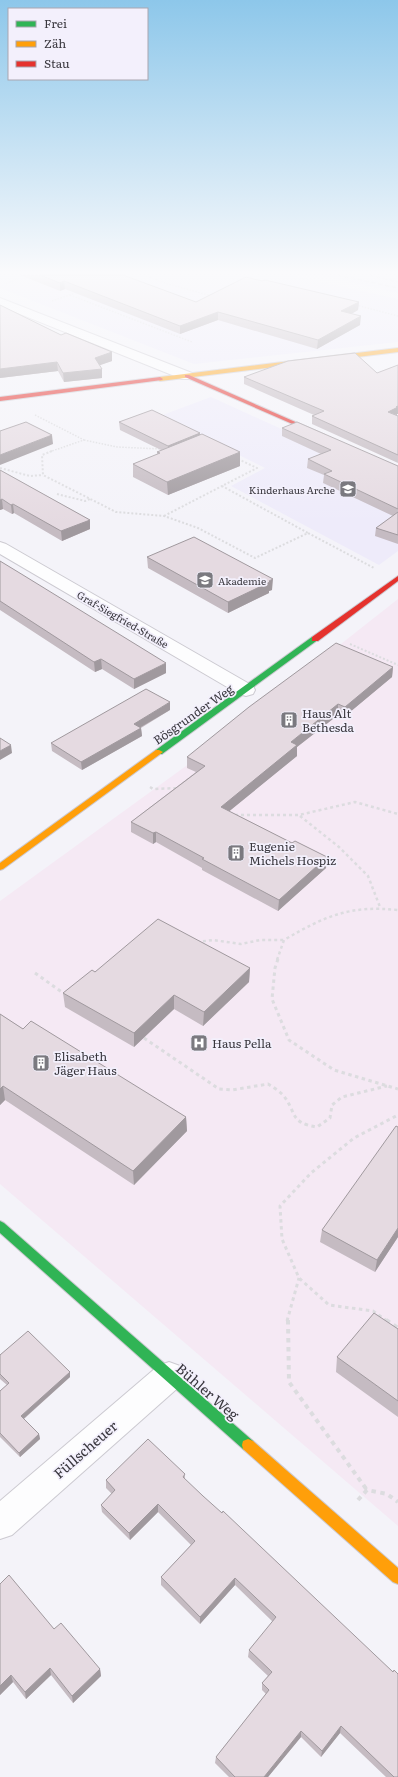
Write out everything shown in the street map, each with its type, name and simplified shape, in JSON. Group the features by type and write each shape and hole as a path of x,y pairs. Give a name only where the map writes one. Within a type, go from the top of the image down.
{"street":[{"path":"141,358 333,440"},
{"path":"0,399 333,358"},
{"name":"Graf-Siegfried-Straße","path":"0,547 246,690"},
{"name":"Bösgrunder Weg","path":"0,867 397,579"},
{"name":"Bühler Weg","path":"0,1226 398,1577"},
{"name":"Füllscheuer","path":"0,1523 169,1376"}],"path":[{"path":"34,414 84,440 117,447 162,449"},
{"path":"43,474 42,455 84,440"},
{"path":"164,516 257,468 238,458"},
{"path":"0,468 30,476 43,474 116,512 164,516 198,528 255,558 308,534"},
{"path":"222,486 308,534 397,579"},
{"path":"57,494 85,501 91,499"},
{"path":"350,644 398,665"},
{"path":"126,776 153,789 178,787 184,790"},
{"path":"230,812 236,815 300,816 355,802 398,814"},
{"path":"300,816 339,847 368,876 380,907"},
{"path":"191,945 195,942 214,940 241,944 260,940 284,940 314,922 343,910 380,907 398,910"},
{"path":"284,940 275,968 272,999 289,1040 334,1070 398,1089"},
{"path":"35,973 66,996"},
{"path":"144,1038 219,1089 232,1090 268,1084 283,1095 293,1114 303,1124 310,1126 317,1127 330,1118 332,1105 342,1097 388,1086"},
{"path":"398,1114 354,1138 310,1173 280,1206 282,1239 299,1278 329,1305 373,1311 398,1328"},
{"path":"299,1278 286,1322 289,1382 367,1490 387,1494 398,1502"},
{"path":"339,1524 367,1490"}],"shaded area":[{"path":"178,358 250,358 194,364"},
{"path":"211,397 398,482 398,551 379,565 231,486 265,468 160,416"},
{"name":"Haus Pella","path":"398,599 398,1526 0,1184 0,901 186,766"}],"building":[{"path":"0,358 95,358 102,369 63,373 57,362 0,369"},
{"path":"314,358 360,358 377,373 398,365 398,406 396,407 398,407 388,412 398,416 398,455 312,416 324,411 244,377 288,361"},
{"path":"152,410 200,433 168,446 119,422"},
{"path":"26,422 52,435 0,455 0,431"},
{"path":"297,422 398,466 398,509 324,474 332,471 308,459 331,450 282,428"},
{"path":"202,434 240,452 167,482 133,464 160,453 157,452"},
{"path":"0,470 90,520 61,531 13,504 11,505 2,499 0,500"},
{"path":"398,512 398,535 376,528"},
{"path":"194,537 273,579 269,581 270,582 228,602 147,557"},
{"path":"0,561 166,663 134,679 101,659 94,662 0,601"},
{"path":"336,643 393,667 345,707 338,704 291,742 297,745 221,807 292,843 295,841 327,857 279,900 202,859 204,858 156,832 153,833 131,822 205,766 187,757 249,707"},
{"path":"146,689 170,702 134,724 141,728 81,762 51,743"},
{"path":"0,738 11,745 0,751"},
{"path":"158,919 250,968 204,1012 174,995 134,1033 63,993 92,970 95,972"},
{"path":"0,1014 23,1029 31,1021 186,1117 133,1171 3,1086 0,1089"},
{"path":"396,1126 398,1127 398,1228 377,1260 322,1230"},
{"path":"374,1313 398,1329 398,1401 337,1357"},
{"path":"28,1331 70,1372 21,1416 39,1434 19,1453 0,1433 0,1391 9,1383 0,1374 0,1355"},
{"path":"148,1439 185,1474 183,1477 203,1496 222,1513 223,1511 393,1672 394,1670 398,1674 398,1777 394,1777 341,1726 322,1751 301,1731 264,1777 235,1777 216,1757 269,1690 262,1683 272,1672 249,1650 276,1617 235,1578 200,1617 161,1577 195,1541 158,1504 129,1533 101,1505 115,1490 106,1480"},
{"path":"9,1575 54,1629 61,1623 100,1669 72,1696 50,1668 25,1692 11,1675 0,1686 0,1584"}],"traffic: fast":[{"path":"159,752 315,639"},
{"path":"0,1226 248,1445"}],"traffic: slow":[{"path":"160,379 333,358"},
{"path":"0,867 159,752"},
{"path":"248,1445 398,1577"}],"traffic: jam":[{"path":"187,376 322,435"},
{"path":"0,399 160,379"},
{"path":"315,639 398,578"}],"place":[{"name":"Kinderhaus Arche","path":"348,489"},
{"name":"Akademie","path":"205,580"},
{"name":"Haus Alt Bethesda","path":"289,720"},
{"name":"Eugenie Michels Hospiz","path":"236,853"},
{"name":"Haus Pella","path":"199,1043"},
{"name":"Elisabeth Jäger Haus","path":"41,1063"}]}
